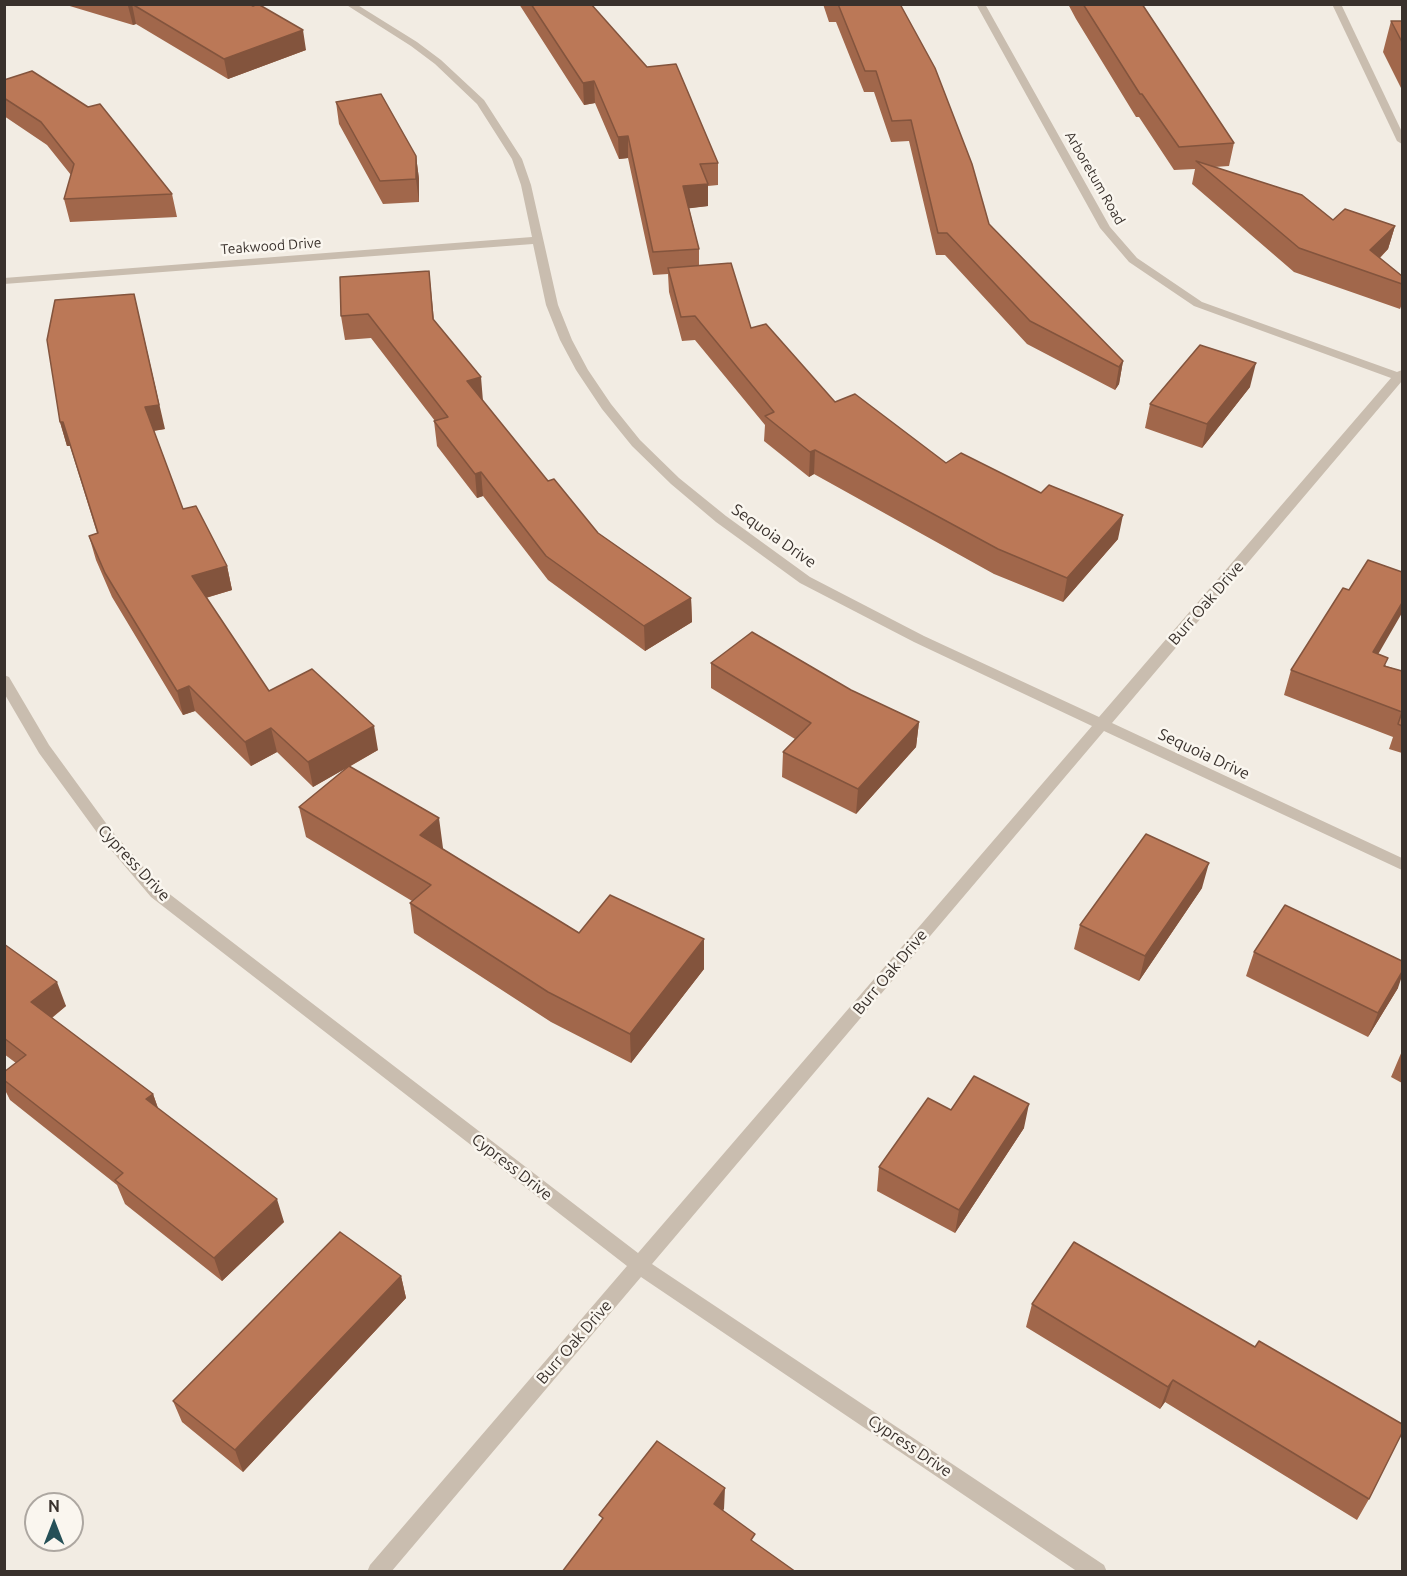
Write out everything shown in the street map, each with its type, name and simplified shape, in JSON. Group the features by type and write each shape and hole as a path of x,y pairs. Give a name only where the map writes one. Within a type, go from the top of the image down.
{"street":[{"name":"Sequoia Drive","path":"349,4 422,50 460,80 481,102 516,159 526,185 552,305 566,340 582,370 606,406 636,443 675,481 721,519 805,580 919,639 1402,864"},
{"name":"Arboretum Road","path":"980,4 1105,228 1133,260 1198,304 1402,376"},
{"path":"1336,4 1402,141"},
{"name":"Teakwood Drive","path":"4,281 539,240"},
{"name":"Burr Oak Drive","path":"377,1572 1402,376"},
{"name":"Cypress Drive","path":"4,680 44,749 106,834 157,892 639,1265 1097,1572"}],"building":[{"path":"132,4 249,4 253,6 258,4 303,30 224,59"},
{"path":"531,4 591,4 647,67 676,64 718,163 700,164 708,184 683,186 699,249 653,252 628,136 618,137 594,81 583,83"},
{"path":"838,4 900,4 935,68 972,164 989,224 1123,361 1119,367 1030,321 947,233 938,233 911,120 892,121 876,71 865,71"},
{"path":"1083,4 1142,4 1234,143 1179,147 1140,94"},
{"path":"1391,21 1402,21 1402,42"},
{"path":"32,71 88,107 100,104 172,194 64,199 74,164 41,122 4,98 4,80"},
{"path":"381,94 416,156 416,179 380,181 336,102"},
{"path":"1196,161 1302,195 1333,220 1345,209 1395,226 1370,250 1402,276 1402,284 1299,248"},
{"path":"731,263 751,328 766,324 835,402 855,394 946,463 961,453 1041,493 1049,485 1123,515 1067,578 998,549 815,450 810,452 765,416 774,412 695,316 681,317 668,268"},
{"path":"429,271 433,319 481,377 467,381 548,481 554,479 598,533 691,598 644,626 546,556 481,472 475,474 434,421 448,417 368,314 341,316 340,277"},
{"path":"134,294 159,405 145,407 183,509 196,506 227,566 192,576 269,691 312,669 374,726 308,762 271,728 245,742 189,686 177,691 105,573 89,536 98,533 63,422 60,422 47,340 55,300"},
{"path":"1200,345 1256,363 1207,424 1150,404"},
{"path":"1368,560 1402,572 1402,603 1373,652 1388,658 1384,666 1402,671 1402,712 1291,670 1343,588 1349,590"},
{"path":"752,632 851,690 919,722 858,789 783,752 811,723 711,663"},
{"path":"1402,712 1402,726 1398,724"},
{"path":"349,766 439,818 420,835 579,933 610,895 704,939 630,1034 548,992 410,903 431,885 299,807"},
{"path":"1146,834 1209,863 1145,956 1080,925"},
{"path":"1285,905 1402,961 1402,972 1378,1013 1254,952"},
{"path":"4,944 57,982 31,1002 153,1094 146,1099 277,1199 214,1258 115,1180 123,1173 4,1080 4,1072 26,1055 4,1038"},
{"path":"974,1076 1029,1104 959,1210 879,1167 928,1098 951,1110"},
{"path":"340,1232 401,1276 235,1450 173,1401"},
{"path":"1074,1242 1255,1347 1259,1341 1402,1424 1402,1433 1369,1499 1173,1380 1168,1387 1032,1304"},
{"path":"657,1441 725,1488 714,1504 755,1534 751,1540 796,1572 562,1572 603,1518 599,1515"}]}
